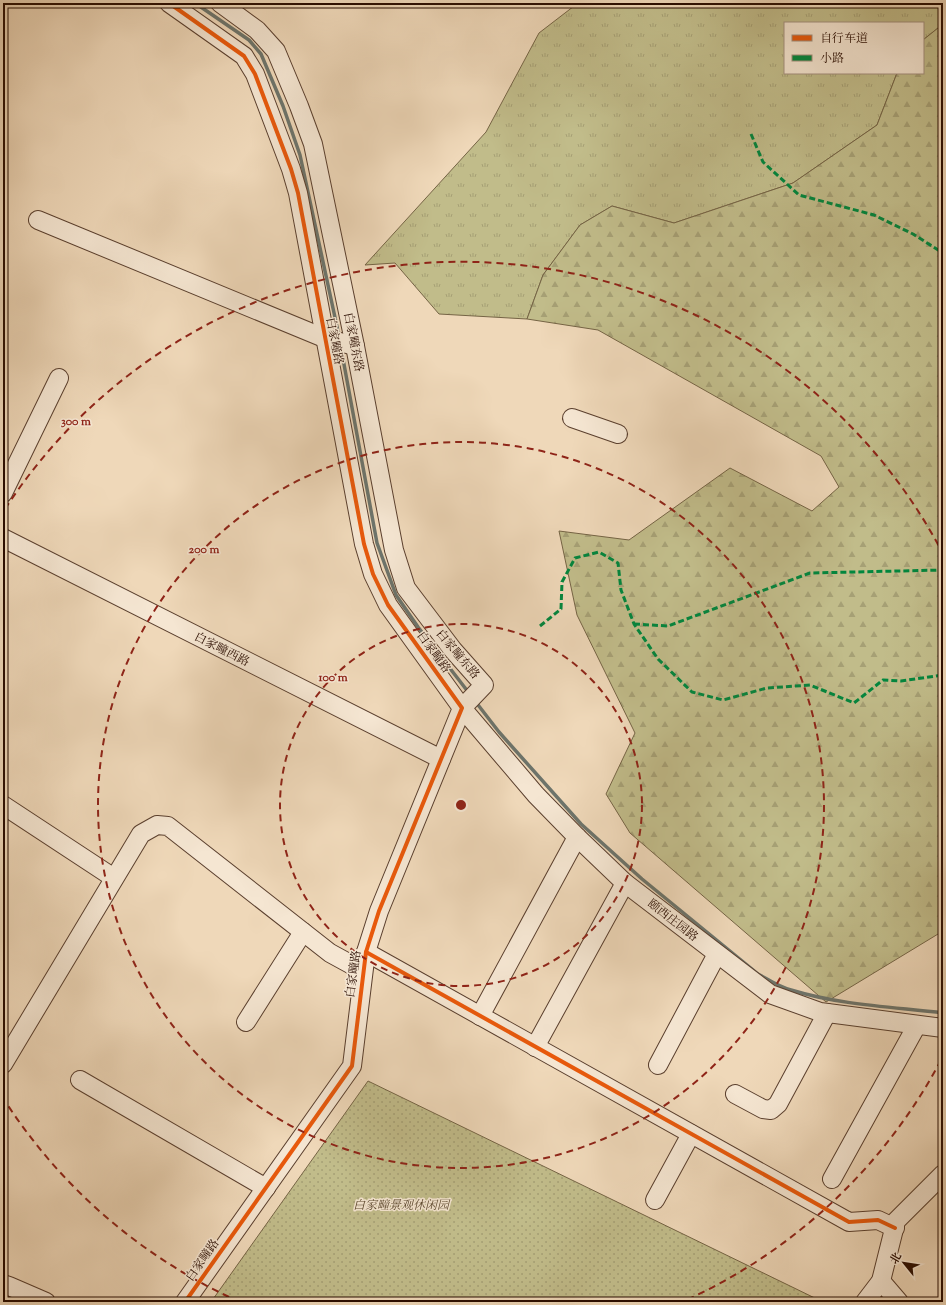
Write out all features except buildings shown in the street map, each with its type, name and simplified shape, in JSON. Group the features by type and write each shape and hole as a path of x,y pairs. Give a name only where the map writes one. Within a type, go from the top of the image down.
{"street":[{"name":"白家疃路","path":"169,3 239,34 244,56 255,74 292,169 340,342 364,544 373,574 388,606 473,697 441,759 379,911 366,952 352,1066 185,1302"},
{"name":"白家疃东路","path":"220,3 239,34 257,30 276,51 299,106 312,144 340,342 394,550 406,588 453,650 473,697"},
{"path":"38,220 340,342"},
{"path":"3,493 59,378"},
{"path":"572,418 618,434"},
{"name":"白家疃西路","path":"3,538 441,759"},
{"name":"颐西庄园路","path":"473,697 536,795 577,837 625,883 770,994 820,1012 943,1028"},
{"path":"3,805 114,878"},
{"path":"3,1064 141,834 157,825 168,826 330,953 363,971"},
{"path":"480,1016 577,837"},
{"path":"535,1047 625,883"},
{"path":"246,1022 303,932"},
{"path":"366,952 849,1222 878,1220 895,1228"},
{"path":"658,1065 717,954"},
{"path":"735,1094 763,1109 771,1110 778,1104 827,1013"},
{"path":"832,1179 917,1024"},
{"path":"80,1080 266,1188"},
{"path":"654,1200 691,1134"},
{"path":"865,1302 881,1281 896,1221 943,1174"},
{"path":"881,1281 899,1302"},
{"path":"3,1284 46,1302"}],"green space":[{"path":"578,3 943,3 943,26 938,28 924,39 924,22 784,22 784,74 897,74 877,125 793,183 674,223 612,206 580,225 543,275 527,319 439,314 395,263 365,265 486,132 539,33"},
{"path":"943,26 943,931 826,1002 630,833 606,794 635,733 577,615 559,531 629,540 730,468 812,511 839,487 821,456 598,330 527,319 543,275 580,225 612,206 674,223 793,183 877,125 897,74 924,74 924,39 938,28"},
{"name":"白家疃景观休闲园","path":"368,1081 823,1302 211,1302"}],"waterway":[{"path":"195,3 249,40 261,54 283,106 300,155 339,336"},
{"path":"341,348 377,543 396,595 418,627 469,693"},
{"path":"475,701 499,732 581,824 642,879 758,974 787,989 828,999 867,1005 943,1013"}],"marked path":[{"path":"751,134 763,162 799,195 874,215 913,234 943,253"},
{"path":"540,626 561,609 562,582 575,558 599,552 618,563 621,590 634,624 658,659 692,692 723,700 767,688 810,685 854,703 883,680 901,681 943,675"},
{"path":"634,624 668,626 810,573 943,570"}],"cycle path":[{"path":"169,3 244,56 255,74 291,169 298,193 364,544 373,574 388,605 462,708 379,911 366,952 352,1066 185,1302"},
{"path":"366,952 849,1222 878,1220 895,1228"}]}
